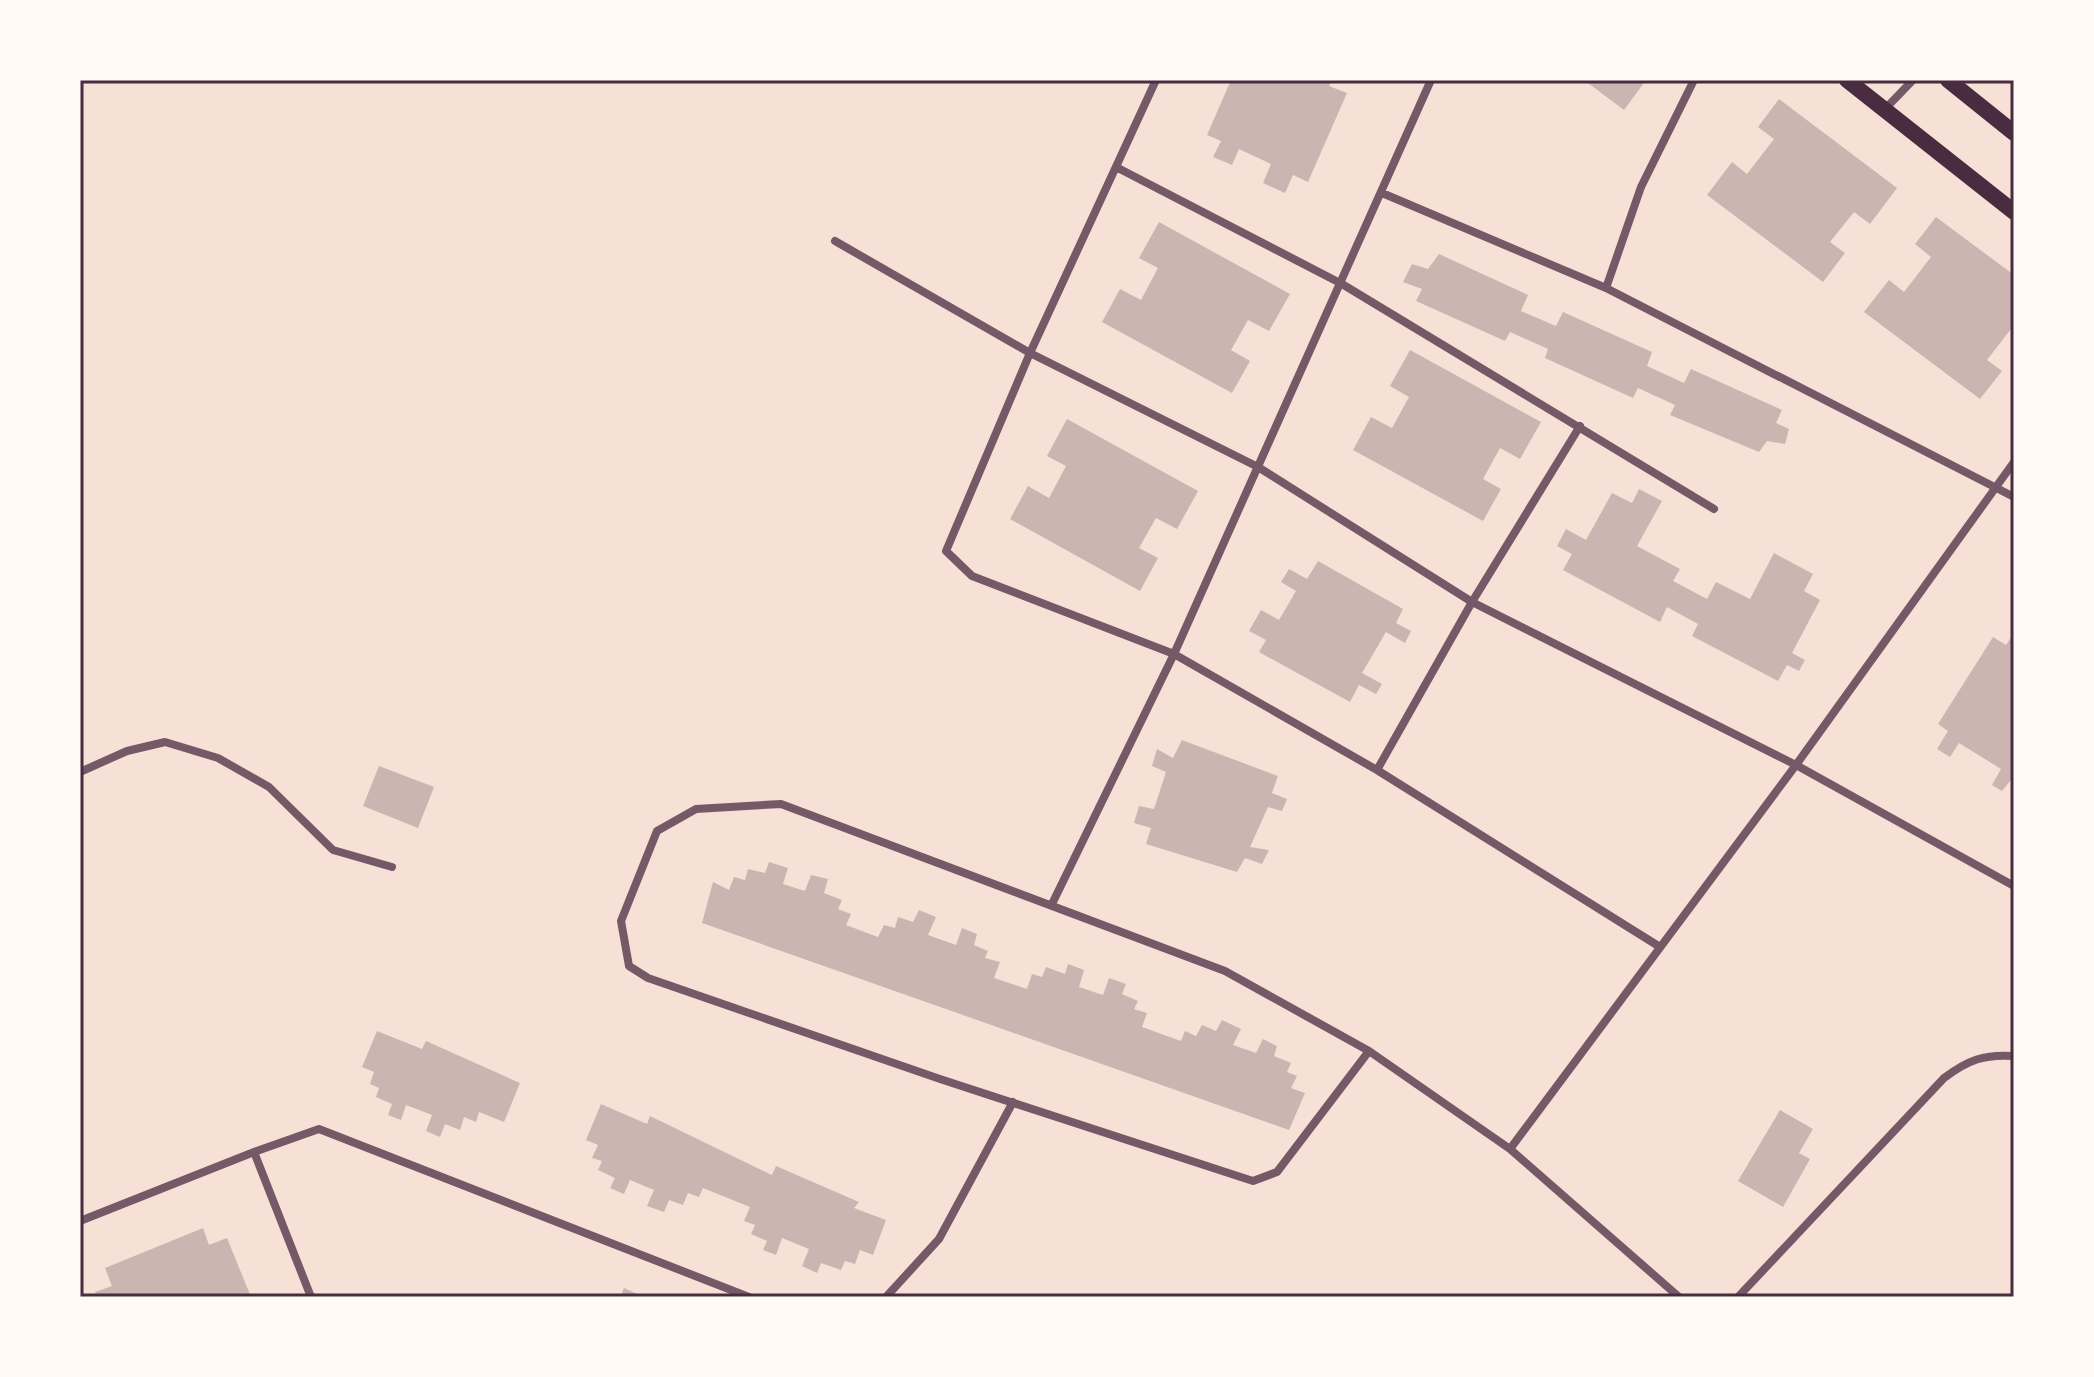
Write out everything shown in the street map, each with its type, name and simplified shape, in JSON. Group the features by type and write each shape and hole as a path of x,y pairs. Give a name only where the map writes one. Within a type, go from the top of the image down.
{"main road":[{"path":"1847,80 2014,212"},
{"path":"1948,80 2014,133"}],"street":[{"path":"1156,80 1030,353 946,551 972,576 1174,654 1377,770 1660,947"},
{"path":"1052,904 1174,654 1431,80"},
{"path":"1606,288 1641,187 1694,80"},
{"path":"1885,110 1913,80"},
{"path":"1116,167 1342,284 1714,509"},
{"path":"1382,193 1606,288 2014,497"},
{"path":"835,241 1030,353 1258,467 1472,602 1796,765 2014,886"},
{"path":"1377,770 1472,602 1580,426"},
{"path":"1510,1149 1796,765 2014,462"},
{"path":"80,772 127,751 165,742 218,758 269,787 333,850 392,867"},
{"path":"1369,1051 1277,1172 1253,1181 648,978 629,966 621,921 657,831 696,809 781,804 1225,971 1369,1051 1510,1149 1679,1297"},
{"path":"1738,1297 1944,1078 1968,1060 1990,1055 2014,1056"},
{"path":"886,1297 939,1239 1013,1102"},
{"path":"80,1221 319,1129 749,1297"},
{"path":"254,1152 311,1297"}],"building":[{"path":"1231,80 1332,80 1329,86 1347,93 1308,182 1293,175 1285,193 1263,183 1271,164 1239,149 1232,165 1213,157 1221,141 1207,135"},
{"path":"1584,80 1646,80 1624,110"},
{"path":"1779,99 1897,188 1870,224 1854,212 1830,242 1845,253 1823,282 1707,195 1732,162 1747,174 1774,139 1758,127"},
{"path":"1936,217 2014,275 2014,332 2011,329 1987,360 2002,371 1980,399 1864,312 1889,280 1904,292 1931,257 1915,244"},
{"path":"1159,222 1290,294 1269,331 1248,320 1231,350 1250,361 1232,393 1102,322 1120,289 1141,300 1158,268 1139,258"},
{"path":"1439,254 1528,295 1521,311 1556,326 1563,312 1652,352 1647,366 1684,383 1691,369 1782,410 1776,423 1789,429 1785,444 1767,441 1759,452 1670,415 1675,405 1638,388 1633,398 1545,358 1548,349 1510,332 1505,341 1416,301 1422,289 1403,282 1412,264 1428,269"},
{"path":"1410,350 1541,422 1520,459 1500,448 1483,479 1501,489 1483,521 1353,450 1371,417 1392,428 1409,397 1390,386"},
{"path":"1067,419 1198,491 1177,529 1156,518 1139,548 1158,558 1140,591 1010,519 1028,486 1049,498 1066,466 1047,456"},
{"path":"1639,489 1662,501 1637,546 1680,569 1673,581 1707,599 1716,582 1750,599 1774,553 1813,574 1804,591 1820,600 1792,653 1805,660 1799,671 1787,665 1778,681 1692,636 1698,624 1667,607 1660,622 1563,570 1572,554 1557,546 1566,529 1586,540 1612,493 1632,503"},
{"path":"1318,561 1403,609 1396,623 1411,631 1405,643 1386,632 1362,673 1382,684 1376,694 1359,685 1350,702 1259,652 1266,640 1249,631 1261,610 1279,620 1296,591 1281,582 1289,569 1307,579"},
{"path":"2014,633 2014,776 2002,791 1992,785 2001,769 1959,743 1950,757 1937,749 1948,731 1938,724 1993,637 2006,645"},
{"path":"1182,740 1278,776 1272,793 1287,799 1282,811 1268,807 1250,847 1269,850 1262,864 1245,858 1237,872 1146,844 1151,828 1134,823 1139,806 1154,809 1166,772 1152,766 1157,749 1173,758"},
{"path":"379,766 434,787 418,828 363,806"},
{"path":"769,862 788,868 783,884 805,891 811,875 828,879 824,893 842,900 838,909 851,914 846,925 878,937 884,925 895,928 898,917 913,922 919,910 936,917 928,935 956,945 962,928 977,934 974,945 988,951 985,958 1000,962 994,978 1027,989 1032,974 1042,977 1046,967 1065,974 1068,964 1084,970 1079,987 1103,995 1109,978 1126,984 1122,994 1138,1001 1134,1009 1147,1013 1142,1027 1181,1041 1185,1031 1196,1036 1202,1025 1216,1031 1222,1020 1241,1029 1233,1045 1256,1053 1263,1039 1277,1046 1274,1056 1291,1063 1287,1072 1297,1076 1291,1088 1305,1093 1289,1130 702,923 713,882 729,890 734,877 745,880 748,869 765,873"},
{"path":"377,1031 422,1049 426,1041 520,1083 504,1122 479,1112 476,1122 464,1117 460,1130 445,1124 440,1137 426,1131 432,1115 406,1105 401,1120 388,1115 392,1104 376,1097 379,1088 370,1084 374,1072 362,1067"},
{"path":"601,1104 647,1124 650,1116 772,1175 776,1166 859,1202 854,1208 886,1220 873,1255 860,1250 855,1264 845,1261 841,1270 821,1263 817,1273 802,1266 809,1249 782,1238 776,1255 763,1250 767,1241 751,1234 755,1225 744,1221 750,1207 703,1188 699,1197 688,1193 683,1205 669,1200 664,1212 647,1206 654,1190 630,1180 624,1194 610,1188 615,1178 598,1170 602,1161 592,1158 598,1145 586,1140"},
{"path":"1780,1110 1813,1129 1799,1153 1810,1159 1783,1207 1738,1181"},
{"path":"203,1228 209,1245 227,1238 251,1297 97,1297 95,1292 112,1286 105,1268"},
{"path":"624,1288 644,1297 620,1297"}]}
